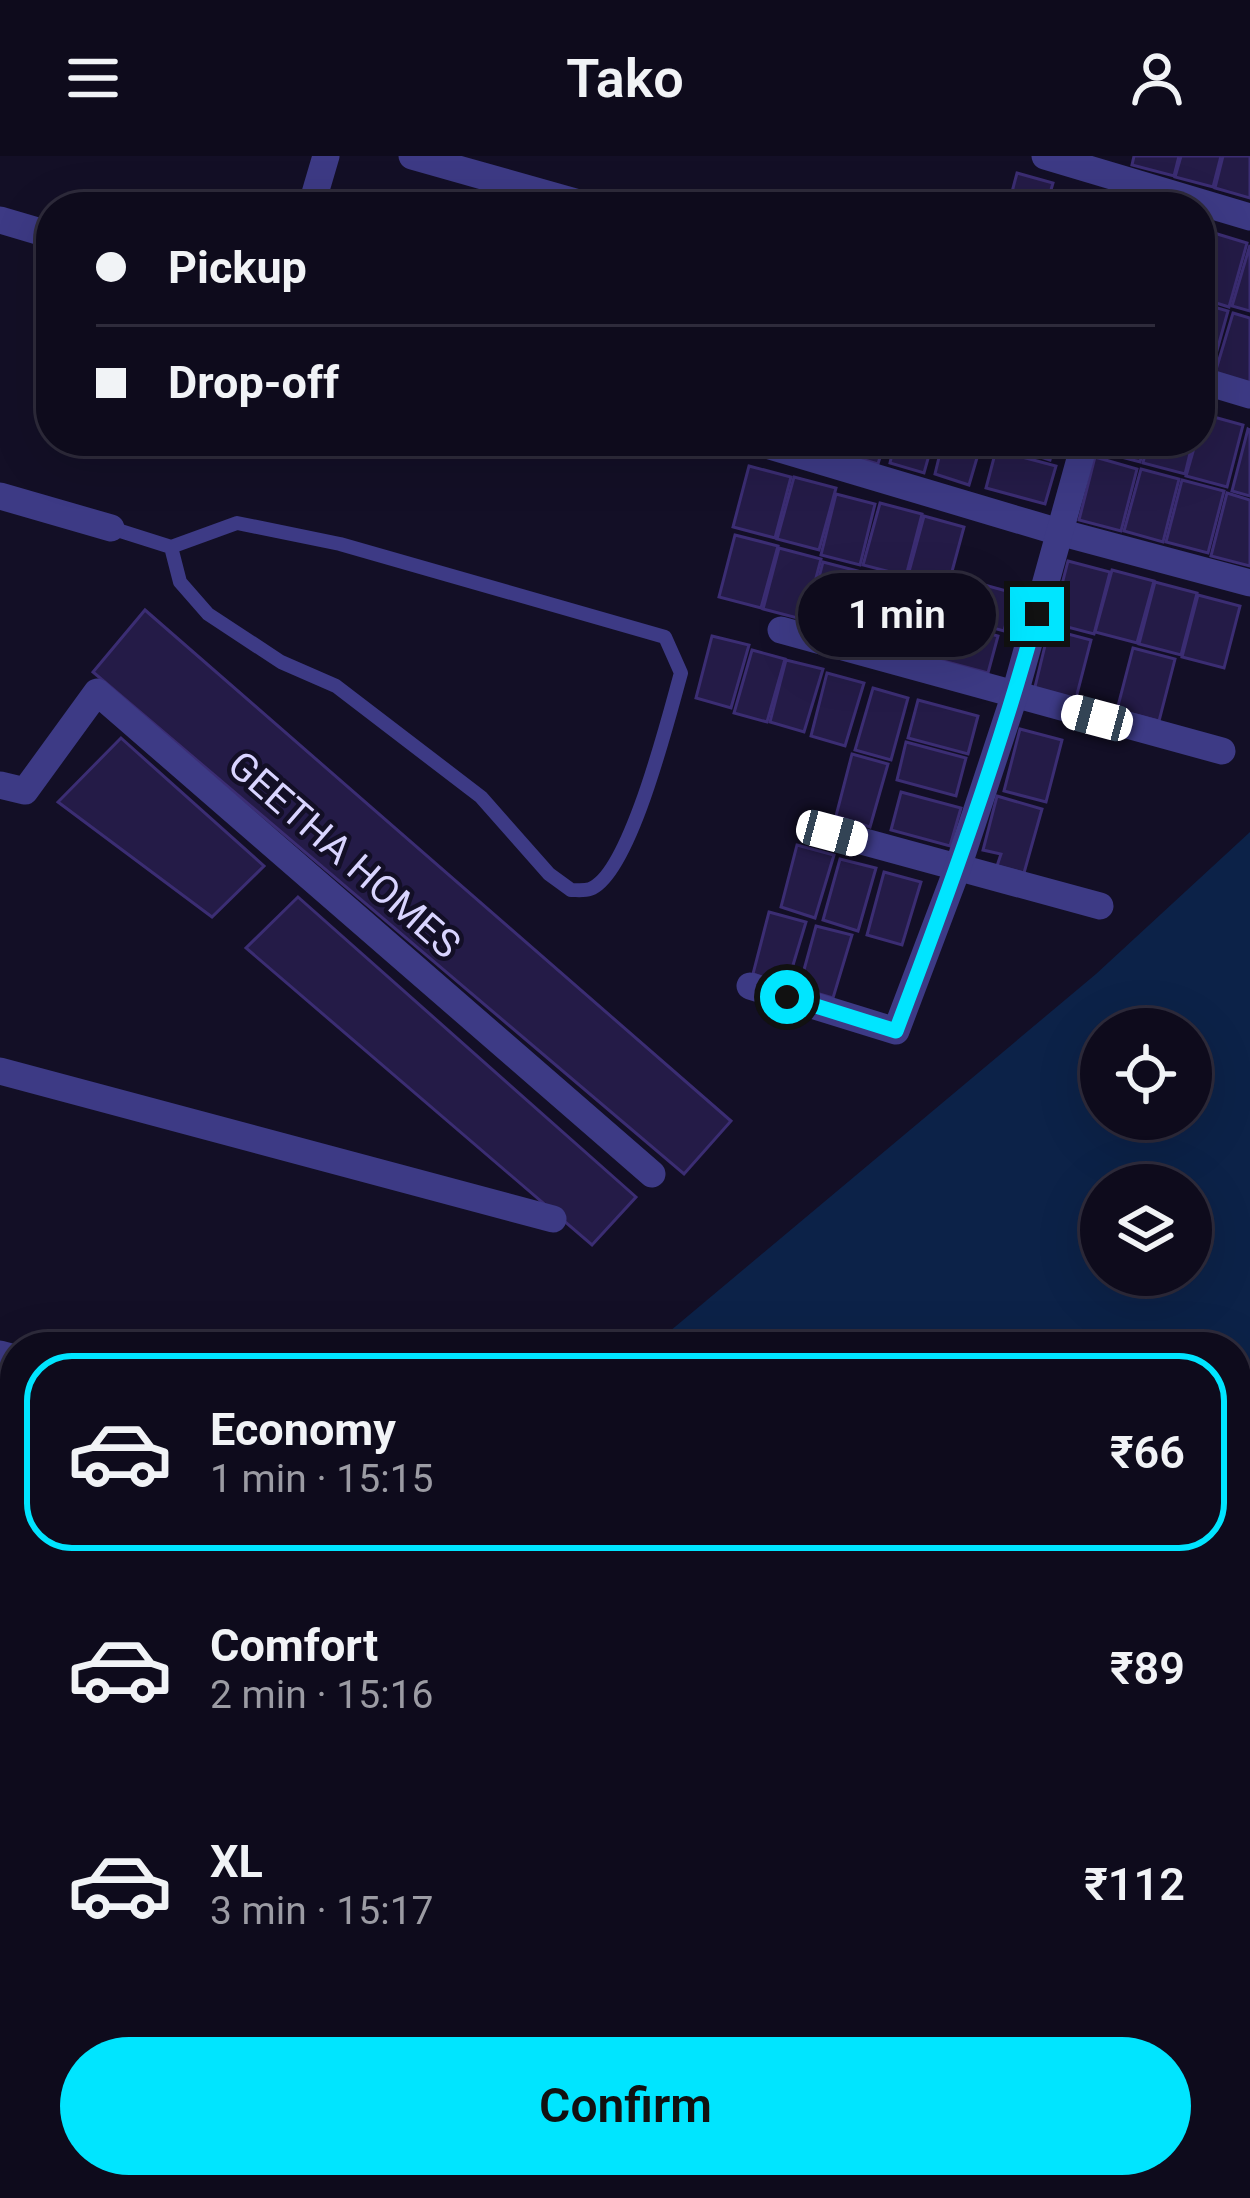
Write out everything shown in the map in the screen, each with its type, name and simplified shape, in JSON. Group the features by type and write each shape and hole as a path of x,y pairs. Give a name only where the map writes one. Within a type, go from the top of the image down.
{"street":[{"path":"315,192 326,156"},
{"path":"412,156 540,192"},
{"path":"1045,156 1135,192"},
{"path":"1215,210 1250,217"},
{"path":"0,220 36,231"},
{"path":"1215,384 1250,395"},
{"path":"803,456 1250,583"},
{"path":"751,986 896,1031 958,867 1014,697 1081,456"},
{"path":"0,496 111,527"},
{"path":"781,630 1222,752"},
{"name":"GEETHA HOMES","path":"0,785 25,791 97,692 652,1174"},
{"path":"832,833 1100,906"},
{"path":"0,1070 553,1220"}],"lane":[{"path":"111,527 171,547 236,524 340,544 665,637 681,674 646,796 602,880 590,889 571,890 549,874 481,797 336,686 281,662 208,614 180,582 171,547"}],"water":[{"path":"1250,832 1250,1332 669,1332 1096,974"}],"building":[{"path":"1134,156 1179,156 1174,176 1132,165"},
{"path":"1181,156 1221,156 1213,187 1175,177"},
{"path":"1223,156 1250,156 1250,198 1215,188"},
{"path":"1017,173 1053,183 1050,192 1012,192"},
{"path":"1215,233 1247,243 1229,307 1215,303"},
{"path":"1250,245 1250,311 1232,306"},
{"path":"1215,307 1228,311 1215,358"},
{"path":"1233,313 1250,318 1250,383 1215,373"},
{"path":"1215,417 1243,425 1227,487 1186,476 1192,456 1215,456"},
{"path":"1250,430 1250,496 1232,491"},
{"path":"851,456 880,456 878,464"},
{"path":"892,456 929,456 924,473 890,463"},
{"path":"939,456 978,456 969,485 935,474"},
{"path":"994,456 1018,456 1056,466 1045,504 986,488"},
{"path":"1145,456 1189,456 1185,474 1143,463"},
{"path":"1095,457 1137,469 1121,531 1079,520"},
{"path":"749,466 791,477 775,538 733,527"},
{"path":"1141,469 1179,479 1163,542 1124,531"},
{"path":"794,477 836,488 819,550 777,539"},
{"path":"1182,480 1224,491 1208,553 1166,542"},
{"path":"1227,493 1250,500 1250,566 1211,556"},
{"path":"836,494 875,504 860,565 821,555"},
{"path":"880,503 922,514 906,576 863,565"},
{"path":"924,516 964,527 947,590 907,579"},
{"path":"735,535 778,546 761,608 719,597"},
{"path":"779,548 821,559 805,620 763,609"},
{"path":"1068,561 1110,572 1094,634 1052,623"},
{"path":"823,562 858,571 841,633 807,624"},
{"path":"1112,570 1154,581 1137,643 1095,632"},
{"path":"860,573 901,584 885,646 843,635"},
{"path":"955,577 1014,593 1004,631 945,615"},
{"path":"1155,582 1197,593 1181,655 1139,644"},
{"path":"903,586 940,595 921,658 887,648"},
{"path":"1198,595 1240,606 1224,668 1182,657"},
{"path":"145,610 731,1121 684,1174 93,672"},
{"path":"939,619 998,636 988,673 928,657"},
{"path":"1049,629 1091,640 1075,702 1034,691"},
{"path":"712,636 749,645 731,708 696,698"},
{"path":"1133,648 1175,659 1159,721 1117,710"},
{"path":"752,650 785,659 767,722 734,713"},
{"path":"786,660 823,669 804,732 770,722"},
{"path":"827,673 864,683 845,746 811,736"},
{"path":"873,688 908,698 891,760 855,750"},
{"path":"918,700 978,716 968,754 908,738"},
{"path":"1020,729 1062,740 1046,802 1004,791"},
{"path":"121,738 264,866 212,917 58,802"},
{"path":"906,742 966,758 956,796 897,780"},
{"path":"852,754 888,764 870,827 836,816"},
{"path":"901,792 961,808 950,846 891,830"},
{"path":"997,796 1042,809 1024,873 997,866 1001,854 983,850"},
{"path":"797,845 834,855 815,918 781,907"},
{"path":"840,859 876,868 858,931 823,920"},
{"path":"884,872 921,882 902,945 867,935"},
{"path":"298,897 636,1197 592,1245 246,948"},
{"path":"769,912 806,922 787,985 753,974"},
{"path":"816,926 852,935 833,998 799,988"}],"route":[{"path":"787,997 896,1031 958,867 1037,614"}]}
